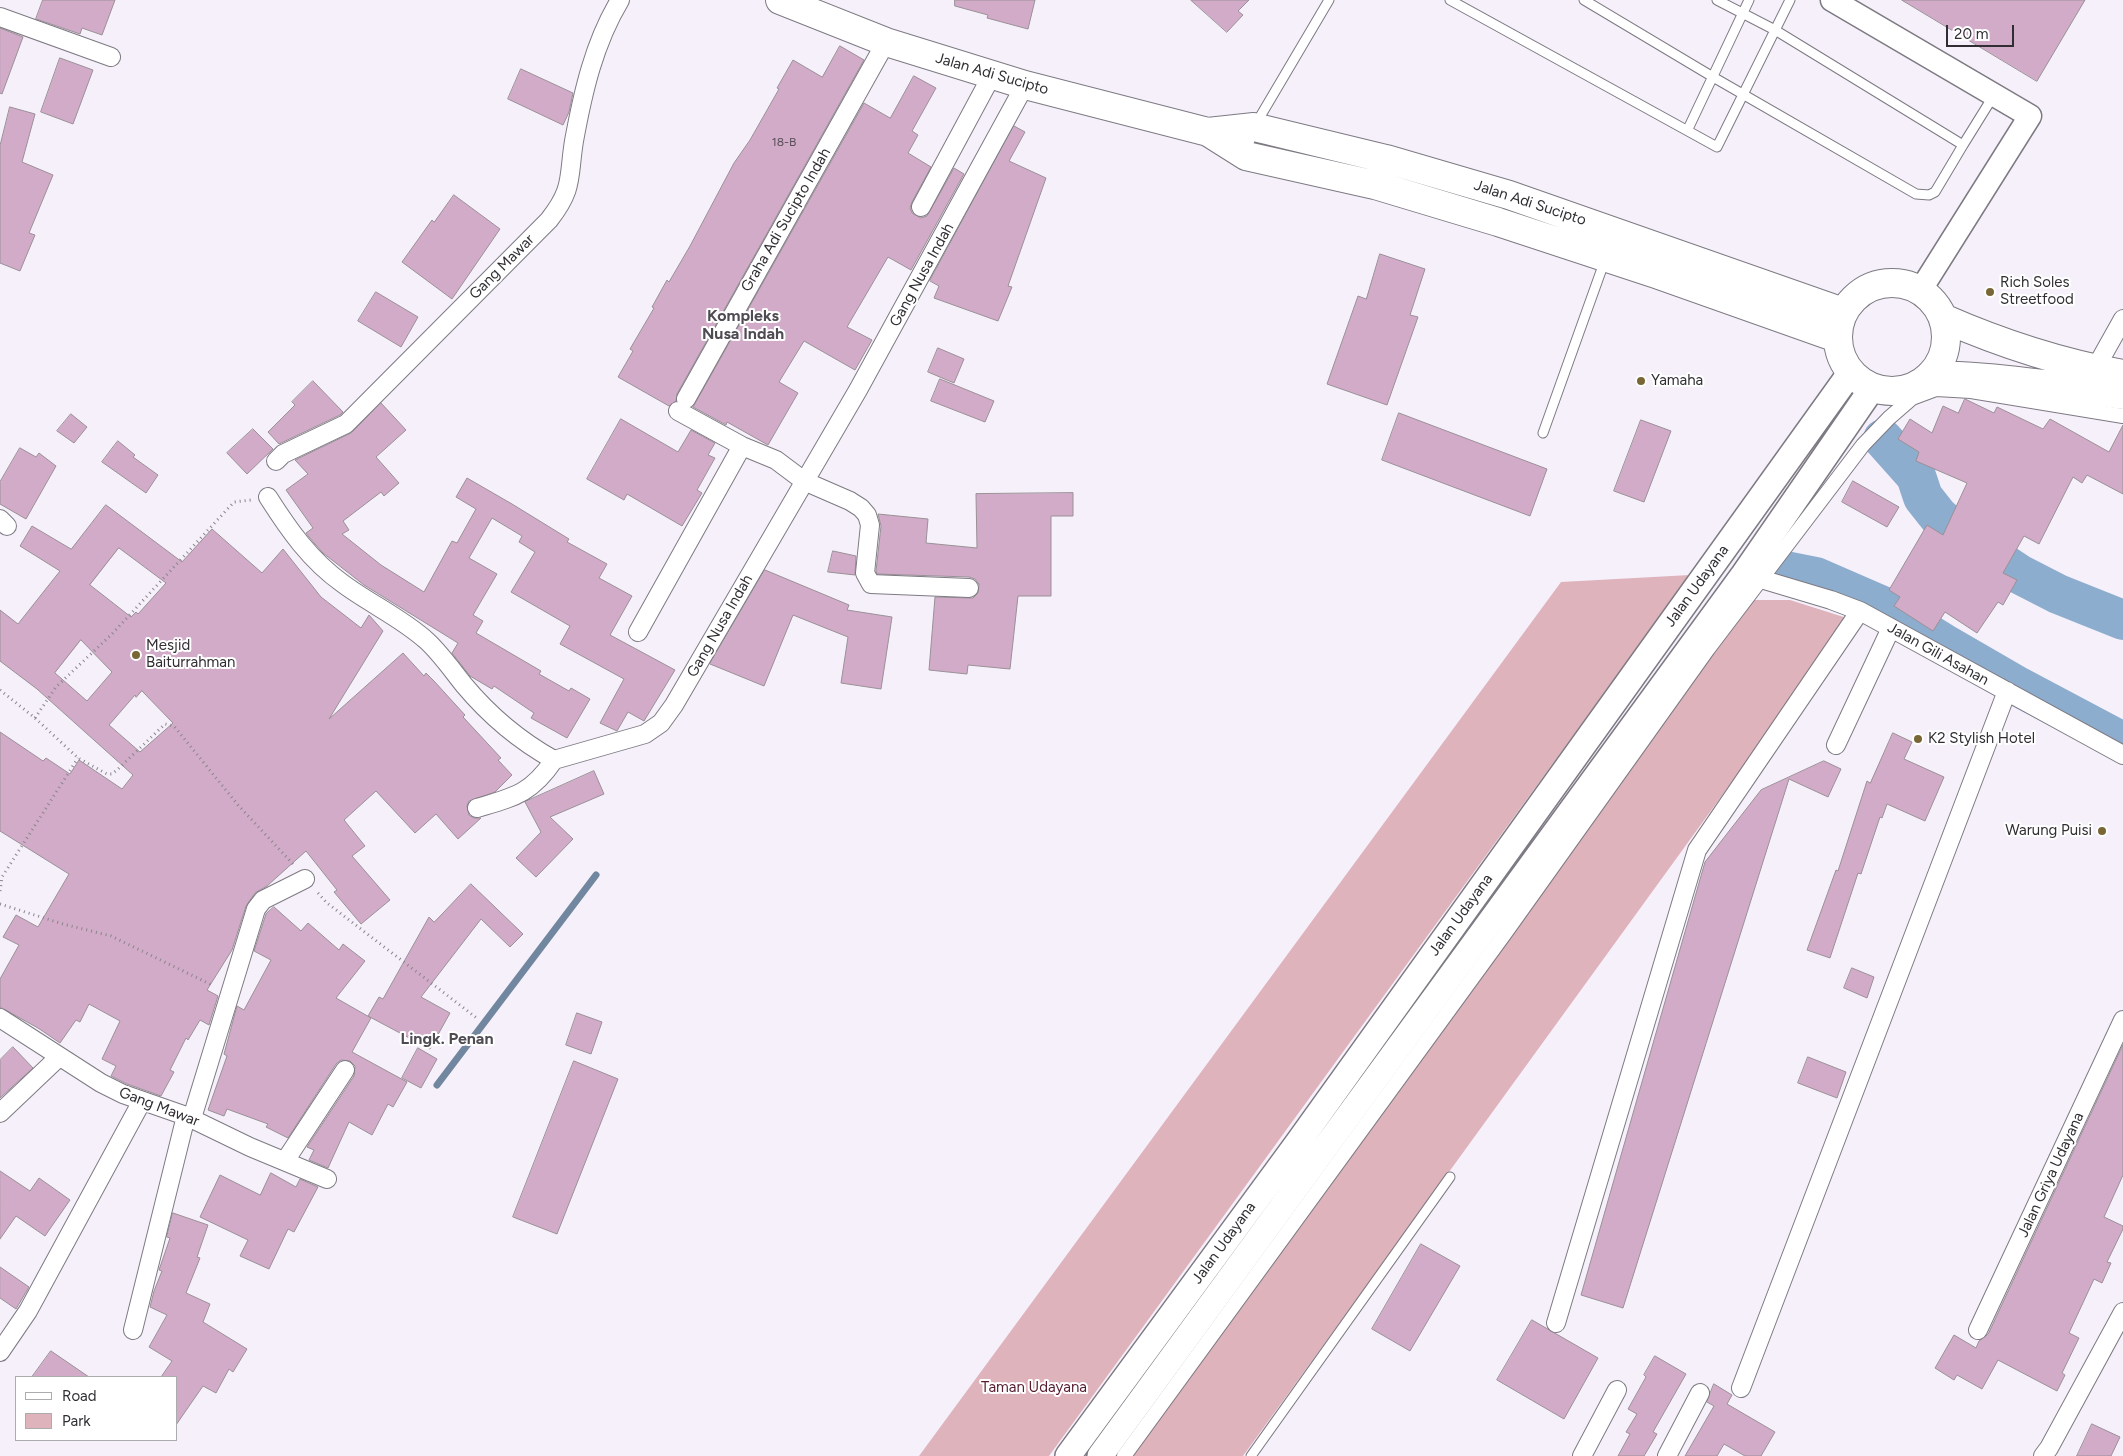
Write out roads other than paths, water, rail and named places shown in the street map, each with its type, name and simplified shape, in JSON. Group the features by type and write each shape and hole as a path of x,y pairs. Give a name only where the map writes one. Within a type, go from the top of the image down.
{"highway":[{"name":"Jalan Adi Sucipto","path":"780,0 883,47 1208,132 1246,156 1375,185 1606,258 1838,338"},
{"name":"Jalan Adi Sucipto","path":"1208,132 1254,127 1386,159 1509,195 1844,312"},
{"path":"1877,284 1904,284 1920,291 1934,302 1943,318 1946,345 1940,362 1930,376 1916,386 1899,391 1873,387 1857,378 1841,356 1838,338 1840,320 1844,312 1861,292 1877,284"},
{"path":"1943,318 1984,336 2095,369 2123,374"},
{"path":"1930,376 1974,376 2123,395"}],"main road":[{"name":"Jalan Udayana","path":"1068,1456 1297,1144 1851,372"},
{"name":"Jalan Udayana","path":"1100,1456 1754,577 1873,387"},
{"path":"1105,1406 1126,1421"}],"street":[{"name":"Gang Mawar","path":"276,461 283,454 346,424 549,220 562,204 568,189 574,142 595,50 620,0"},
{"path":"1832,0 2030,116 1920,291"},
{"path":"0,17 111,57"},
{"name":"Graha Adi Sucipto Indah","path":"742,446 682,405 883,47"},
{"path":"921,207 992,75"},
{"name":"Gang Nusa Indah","path":"554,760 646,734 661,723 674,705 858,390 1025,85"},
{"path":"2095,369 2123,319"},
{"path":"1124,1456 1512,924 1708,649 1754,577 1863,445 1912,398 1936,389 1971,391 2123,416"},
{"path":"638,632 742,446 776,460 804,481 850,501 867,515 870,525 865,573 871,584 969,588"},
{"path":"268,497 291,533 314,560 342,584 409,626 428,642 482,704 515,735 554,760 540,780 532,786 514,797 477,808"},
{"name":"Jalan Gili Asahan","path":"1754,577 1832,600 1860,611 2123,755"},
{"path":"1556,1323 1697,850 1860,611"},
{"path":"1836,745 1891,628"},
{"path":"1741,1388 2007,692"},
{"path":"133,1330 189,1117 256,909 263,900 305,879"},
{"name":"Gang Mawar","path":"0,1018 101,1083 142,1101 189,1117 250,1147 327,1179"},
{"name":"Jalan Griya Udayana","path":"1978,1330 2123,1020"},
{"path":"0,1113 59,1057"},
{"path":"285,1161 345,1070"},
{"path":"0,1352 28,1311 142,1101"},
{"path":"2043,1456 2123,1312"},
{"path":"1582,1456 1617,1390"},
{"path":"1667,1456 1700,1393"}],"lane":[{"path":"1246,156 1254,127 1329,0"},
{"path":"1450,0 1718,147 1790,0"},
{"path":"1584,0 1916,194 1929,195 1935,192 1994,94"},
{"path":"1717,0 1775,30 1963,145"},
{"path":"1688,129 1749,0"},
{"path":"1543,432 1606,258"},
{"path":"1251,1456 1450,1177"}],"waterway":[{"path":"1883,439 1916,476 1923,497 1938,516 1957,533 2019,574 2058,594 2123,620"},
{"path":"1781,570 1816,577 1885,607 2019,687 2123,742"},
{"path":"437,1085 596,875"}],"place":[{"name":"Rich Soles Streetfood","path":"1990,292"},
{"name":"Yamaha","path":"1641,381"},
{"name":"Mesjid Baiturrahman","path":"136,655"},
{"name":"K2 Stylish Hotel","path":"1918,739"},
{"name":"Warung Puisi","path":"2102,831"}],"district":[{"name":"Kompleks Nusa Indah","path":"743,325"},
{"name":"Lingk. Penan","path":"447,1039"}],"park label":[{"name":"Taman Udayana","path":"1034,1388"}]}
